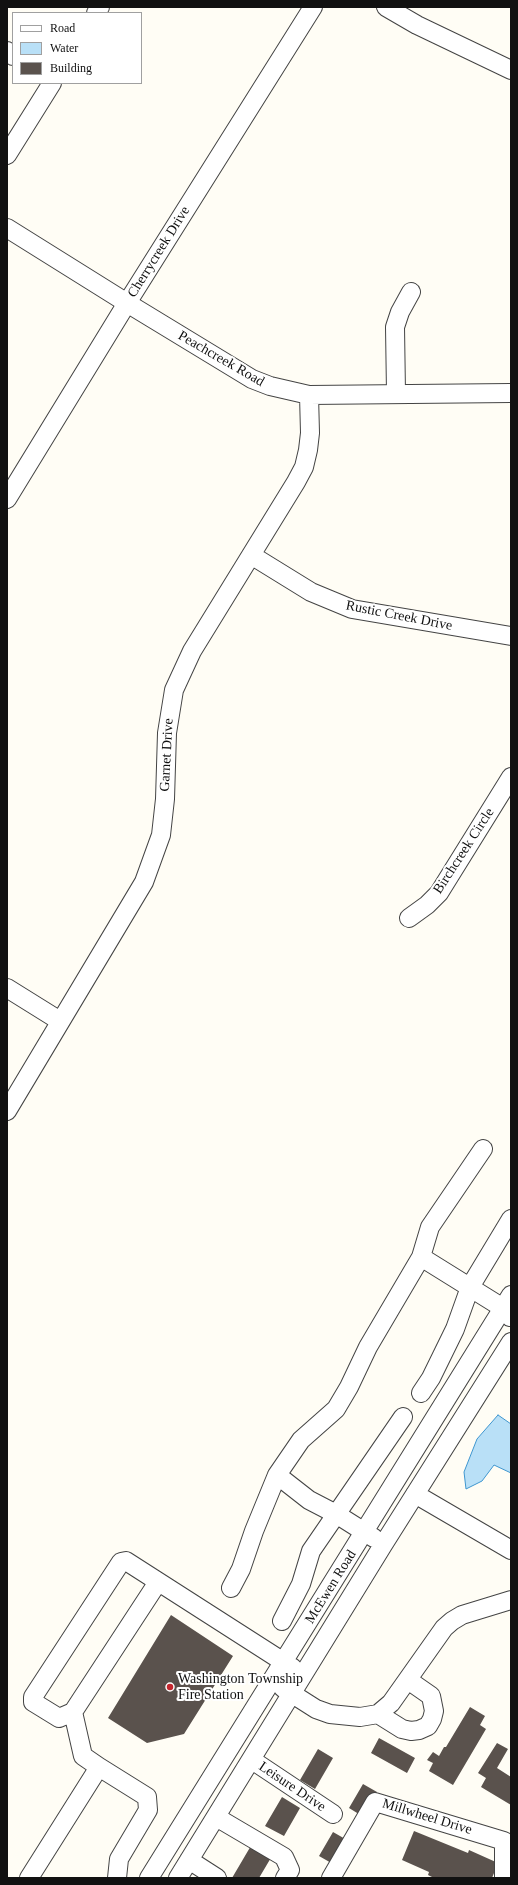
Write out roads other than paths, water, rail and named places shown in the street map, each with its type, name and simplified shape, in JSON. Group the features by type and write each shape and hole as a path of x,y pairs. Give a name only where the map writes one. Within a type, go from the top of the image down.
{"street":[{"name":"Cherrycreek Drive","path":"7,498 127,303 313,7"},
{"path":"386,7 417,25 511,70"},
{"path":"7,155 49,84"},
{"name":"Peachcreek Road","path":"7,228 252,379 276,388 309,395 511,393"},
{"path":"396,393 395,327 400,312 411,292"},
{"name":"Garnet Drive","path":"7,1111 132,904 146,876 161,835 165,799 167,733 174,690 192,650 304,467 310,433 309,395"},
{"name":"Rustic Creek Drive","path":"251,555 311,592 352,609 511,636"},
{"name":"Birchcreek Circle","path":"409,918 427,905 439,892 511,777"},
{"path":"7,988 60,1021"},
{"path":"231,1588 277,1475 301,1440 336,1408 349,1387 368,1347 421,1257 430,1227 483,1149"},
{"path":"421,1393 455,1329 470,1287 511,1219"},
{"path":"421,1257 470,1287 508,1307"},
{"name":"McEwen Road","path":"149,1878 364,1532 508,1307"},
{"name":"McEwen Road","path":"178,1878 383,1545 511,1342"},
{"path":"282,1621 301,1584 311,1551 403,1417"},
{"path":"277,1475 309,1500 336,1514 383,1545"},
{"path":"415,1494 511,1550"},
{"path":"158,1582 73,1712 60,1718 33,1702 33,1697 121,1562 126,1561 304,1675"},
{"path":"272,1681 316,1709 330,1714 360,1717 378,1714 391,1703 444,1628 452,1621 462,1615 511,1600"},
{"path":"378,1714 402,1729 411,1731 419,1730 428,1726 432,1720 434,1711 431,1696 408,1680"},
{"path":"73,1712 83,1756 147,1797 148,1810 119,1859 117,1878"},
{"name":"Leisure Drive","path":"252,1760 333,1814"},
{"path":"29,1878 99,1767"},
{"name":"Millwheel Drive","path":"331,1878 375,1802 504,1841 504,1878"},
{"path":"216,1816 284,1857 290,1870 285,1878"},
{"path":"189,1860 217,1878"}],"water":[{"path":"498,1415 511,1424 511,1473 494,1465 482,1481 466,1489 464,1472 477,1439"}],"place":[{"name":"Washington Township Fire Station","path":"170,1687"}]}
